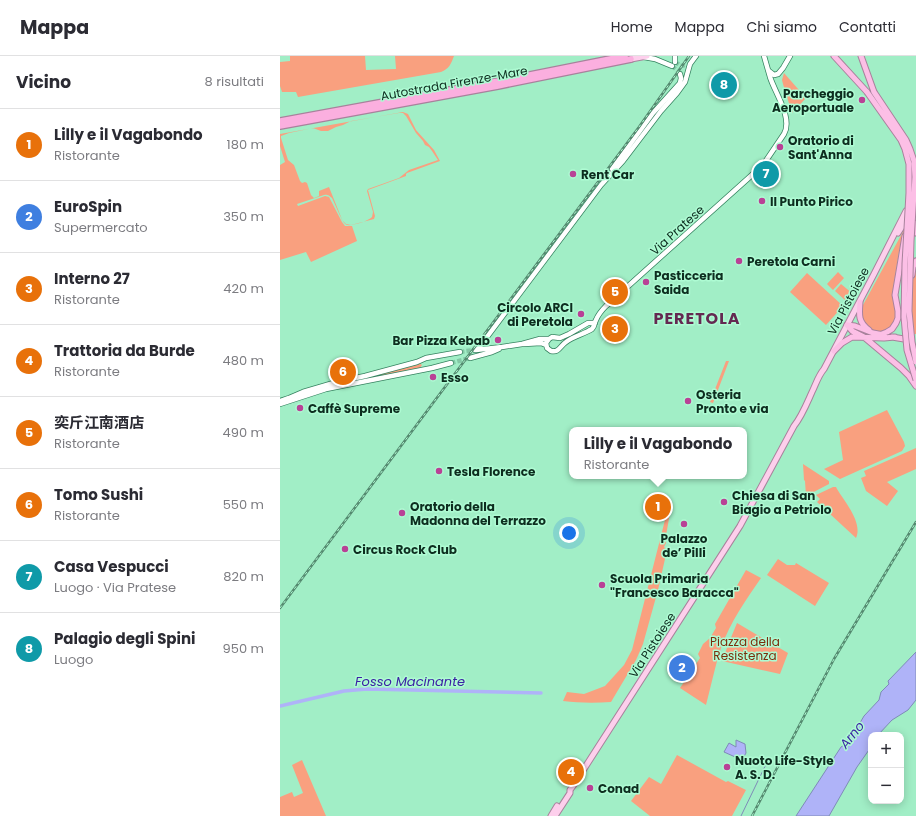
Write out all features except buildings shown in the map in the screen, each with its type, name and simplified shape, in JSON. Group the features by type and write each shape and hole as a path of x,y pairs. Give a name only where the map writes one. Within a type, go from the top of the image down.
{"highway":[{"name":"Autostrada Firenze-Mare","path":"280,121 625,56"},
{"path":"834,56 867,92 901,140 910,164 904,290 904,323 907,350 916,380"},
{"path":"861,56 874,92 903,135 912,153 915,168 909,312 910,330 916,362"},
{"name":"Autostrada Firenze-Mare","path":"280,126 631,60"},
{"path":"913,217 916,233"},
{"path":"882,334 891,330 898,319 899,313 895,295 907,230"},
{"path":"909,290 913,268 916,261"},
{"path":"860,302 859,312 861,321 865,327 873,333"},
{"path":"847,325 855,326 873,333 904,338"},
{"path":"847,325 852,331 864,337 906,372 916,386"},
{"path":"834,351 850,338 895,337"}],"main road":[{"path":"675,56 675,62"},
{"path":"601,185 623,161 661,111 681,88 686,80 692,61 696,56"},
{"name":"Via Pratese","path":"561,346 568,340 591,330 594,327 598,316 606,306 763,165 784,134 787,125 784,111 771,80 764,56"},
{"path":"768,70 774,75 778,74 790,56"},
{"path":"631,60 644,57 672,66"},
{"path":"685,65 692,61"},
{"path":"595,323 588,323 563,337 552,337 549,339 535,340 522,344 475,350 482,345 653,113 680,82 680,74"},
{"name":"Via Pistoiese","path":"551,816 567,792 570,790 740,526 823,374 824,369 906,211"},
{"name":"Via Pistoiese","path":"890,243 906,222"},
{"path":"522,344 528,345 541,343 546,345 549,350 554,352 561,346 560,342 556,338"},
{"path":"546,345 549,339"},
{"path":"470,358 492,352 502,347"},
{"path":"280,401 303,392 337,382 365,376 426,358 460,352"},
{"path":"280,404 326,389 451,363"},
{"name":"Via Pistoiese","path":"555,816 570,794 570,790"}],"green space":[{"path":"290,56 365,56 366,70 396,69 395,56 454,56 449,66 441,72 298,97 296,92 282,92 280,86 280,62 290,61"},
{"path":"784,73 806,98 792,113 782,80"},
{"path":"403,112 408,114 416,130 434,150 440,161 407,173 406,176 368,190 375,216 374,219 363,222 372,217 373,212 367,191 368,189 399,178 409,170 438,160 429,147 425,145 416,133 403,113 376,117"},
{"path":"350,121 328,131 321,131 313,128"},
{"path":"310,129 281,136 288,160 294,165 300,181 302,183 307,183 311,195 314,198 319,196 319,191 329,187 343,221 332,198 328,195 297,204 298,206 325,196 329,197 345,226 352,226 357,241 311,262 306,252 280,260 280,165 285,162 280,146 280,134"},
{"path":"905,228 899,252 892,295 896,311 894,323 885,331 874,331 864,323 862,316 863,305"},
{"path":"916,265 916,334 913,334 910,312 911,292"},
{"path":"838,272 844,278 833,290 827,284"},
{"path":"807,273 843,306 826,325 790,292"},
{"path":"841,284 853,294 847,302 835,291"},
{"path":"726,361 729,361 713,403 710,402"},
{"path":"419,363 422,365 420,368 373,377 374,375"},
{"path":"887,410 904,442 905,446 902,451 840,479 824,469 843,460 839,432"},
{"path":"916,448 916,469 887,482 898,491 887,506 866,491 861,478 866,476 864,471"},
{"path":"803,464 829,481 829,484 806,496"},
{"path":"836,487 855,519 858,532 856,538 817,502 820,499 816,495"},
{"path":"667,512 670,513 665,541 666,543 664,547 667,550 643,644 636,660 611,702 587,703 563,701 567,692 584,694 605,686 624,665 632,650"},
{"path":"778,559 787,565 795,565 796,563 829,583 815,606 767,575"},
{"path":"746,570 761,578 739,612 725,638 706,705 680,688 700,658 698,654 703,644 710,638 716,628 715,624"},
{"name":"Piazza della Resistenza","path":"737,623 788,653 780,674 722,661"},
{"path":"677,755 726,782 728,781 746,790 732,816 650,816 631,801 649,777 661,784"},
{"path":"302,760 326,816 280,816 280,797 292,792 294,797 303,793 292,765"}],"water":[{"name":"Arno","path":"916,652 916,700 908,710 892,720 881,732 868,732 868,751 857,767 829,816 796,816 841,747 844,745 844,742 847,741 850,733 857,728 864,716 879,700 881,692 889,684 888,681"},
{"path":"736,740 745,744 746,753 742,760 724,752 729,743 736,747"}],"waterway":[{"name":"Fosso Macinante","path":"280,706 344,691 367,689 541,693"},
{"path":"741,816 769,758"}],"tunnel":[{"path":"675,62 681,66 685,65"},
{"path":"672,66 680,74"},
{"path":"460,352 474,350"},
{"path":"451,363 470,358"}],"railway":[{"path":"280,608 639,127 689,56"},
{"path":"752,816 834,659 916,522"}],"place":[{"name":"Palagio degli Spini","path":"724,85"},
{"name":"Parcheggio Aeroportuale","path":"862,100"},
{"name":"Oratorio di Sant'Anna","path":"780,147"},
{"name":"Rent Car","path":"573,174"},
{"name":"Casa Vespucci","path":"766,174"},
{"name":"Il Punto Pirico","path":"762,201"},
{"name":"Peretola Carni","path":"739,261"},
{"name":"Pasticceria Saida","path":"646,282"},
{"name":"奕斤江南酒店","path":"615,292"},
{"name":"Circolo ARCI di Peretola","path":"581,314"},
{"name":"Interno 27","path":"615,329"},
{"name":"Bar Pizza Kebab","path":"498,340"},
{"name":"Tomo Sushi","path":"343,372"},
{"name":"Esso","path":"433,377"},
{"name":"Osteria Pronto e via","path":"688,401"},
{"name":"Caffè Supreme","path":"300,408"},
{"name":"Tesla Florence","path":"439,471"},
{"name":"Chiesa di San Biagio a Petriolo","path":"724,502"},
{"name":"Lilly e il Vagabondo","path":"658,507"},
{"name":"Oratorio della Madonna del Terrazzo","path":"402,513"},
{"name":"Palazzo de’ Pilli","path":"684,524"},
{"name":"Circus Rock Club","path":"345,549"},
{"name":"Scuola Primaria \"Francesco Baracca\"","path":"602,585"},
{"name":"EuroSpin","path":"682,668"},
{"name":"Nuoto Life-Style A. S. D.","path":"727,767"},
{"name":"Trattoria da Burde","path":"571,772"},
{"name":"Conad","path":"590,788"}],"district":[{"name":"PERETOLA","path":"697,318"}]}
